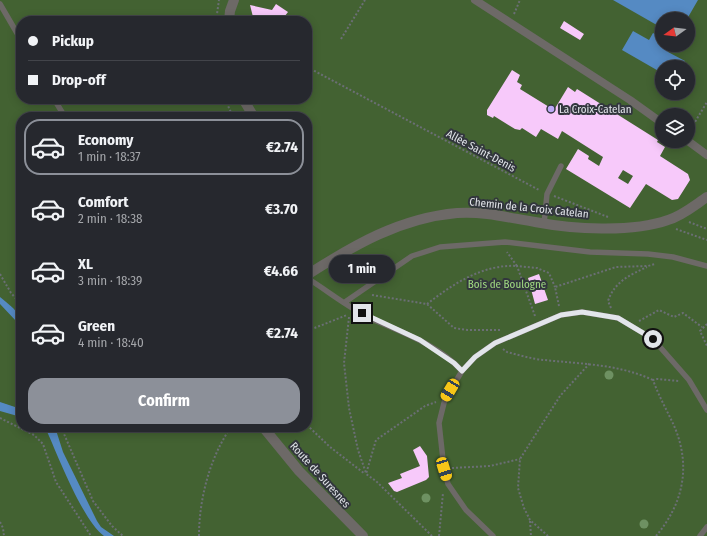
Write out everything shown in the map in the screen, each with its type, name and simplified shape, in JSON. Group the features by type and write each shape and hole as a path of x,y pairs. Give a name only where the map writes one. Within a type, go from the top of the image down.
{"street":[{"path":"229,16 234,0"},
{"path":"475,0 655,118"},
{"path":"695,146 707,154"},
{"name":"Chemin de la Croix Catelan","path":"312,273 366,239 400,225 434,216 458,213 488,214 544,224 619,228 654,223 679,215 707,197"},
{"name":"Route de Suresnes","path":"267,432 299,471 363,536"}],"lane":[{"path":"0,4 16,31"},
{"path":"544,224 547,194 561,166"},
{"path":"345,302 412,256 440,247 501,242 590,252 648,254 673,257 707,266"},
{"path":"312,279 371,319 420,340 454,363 462,371"},
{"path":"493,536 466,510 448,484 444,469 439,423 445,399 462,371 475,357 495,343 561,315 582,312 618,318 653,339 689,380 707,410"},
{"path":"700,536 707,527"}],"path":[{"path":"217,16 219,0"},
{"path":"341,39 365,0"},
{"path":"509,21 515,14 520,0"},
{"name":"Allée Saint-Denis","path":"312,70 547,194 612,218"},
{"path":"695,122 707,102"},
{"path":"679,215 688,222 707,229"},
{"path":"674,228 707,240"},
{"path":"501,242 517,266 538,324"},
{"path":"618,318 608,301 612,291 624,277 673,257"},
{"path":"427,304 446,289 478,272 504,265 517,266 537,268 549,273 555,287 561,315"},
{"path":"555,287 616,267 648,266"},
{"path":"0,274 16,298"},
{"path":"358,293 427,304 454,328 467,330 505,330 518,333"},
{"path":"631,326 659,310 674,317 683,313 702,327"},
{"path":"312,329 350,314 344,363 352,422 358,450 366,474"},
{"path":"707,324 702,327 700,332 707,346"},
{"path":"495,343 507,352 542,360 590,363 619,368 653,380 689,380"},
{"path":"548,536 530,520 524,508 518,488 520,459 560,396 590,363"},
{"path":"653,380 676,430 684,462 680,496 666,525 656,536"},
{"path":"366,474 376,440 425,406 445,399"},
{"path":"0,418 16,426"},
{"path":"312,430 330,446 376,481 432,536"},
{"path":"28,432 34,435 43,444 56,482 91,536"},
{"path":"63,432 93,501 112,526 123,536"},
{"path":"199,536 202,502 209,472 222,439 227,432"},
{"path":"444,469 490,466 520,459"},
{"path":"439,536 443,493 448,484"},
{"path":"530,520 531,536"},
{"path":"0,522 3,528 4,536"}],"green space":[{"name":"Bois de Boulogne","path":"0,0 707,0 707,536 0,536"}],"water":[{"path":"613,0 698,0 691,12 655,12 655,24"},
{"path":"633,31 649,40 653,33 655,34 655,52 668,52 683,60 655,60 655,69 622,50"},
{"path":"0,297 16,311 16,321 0,304"},
{"path":"0,402 16,407 16,416 0,411"},
{"path":"47,432 57,432 63,452 97,521 101,527 114,536 104,536 96,528 87,516"}],"building":[{"path":"276,4 288,12 285,16 253,16 250,5 272,10"},
{"path":"564,21 584,34 580,40 560,28"},
{"path":"512,70 520,75 517,82 522,85 520,89 554,110 568,87 575,92 577,89 655,138 655,148 664,148 660,156 688,174 690,180 678,199 672,200 646,184 630,208 566,169 578,149 589,156 588,159 599,166 603,157 562,131 558,139 541,129 536,137 522,128 520,130 515,129 494,116 493,118 487,115 487,110","holes":["623,170 633,176 628,184 618,178"]},
{"path":"539,274 548,300 535,304 528,278"},
{"path":"420,446 427,456 429,477 426,480 397,492 394,491 388,483 402,478 400,474 420,466 413,450"}],"place":[{"name":"La Croix-Catelan","path":"551,109"}],"route":[{"path":"362,313 371,319 420,340 454,363 462,371 475,357 495,343 561,315 582,312 618,318 653,339"}]}
